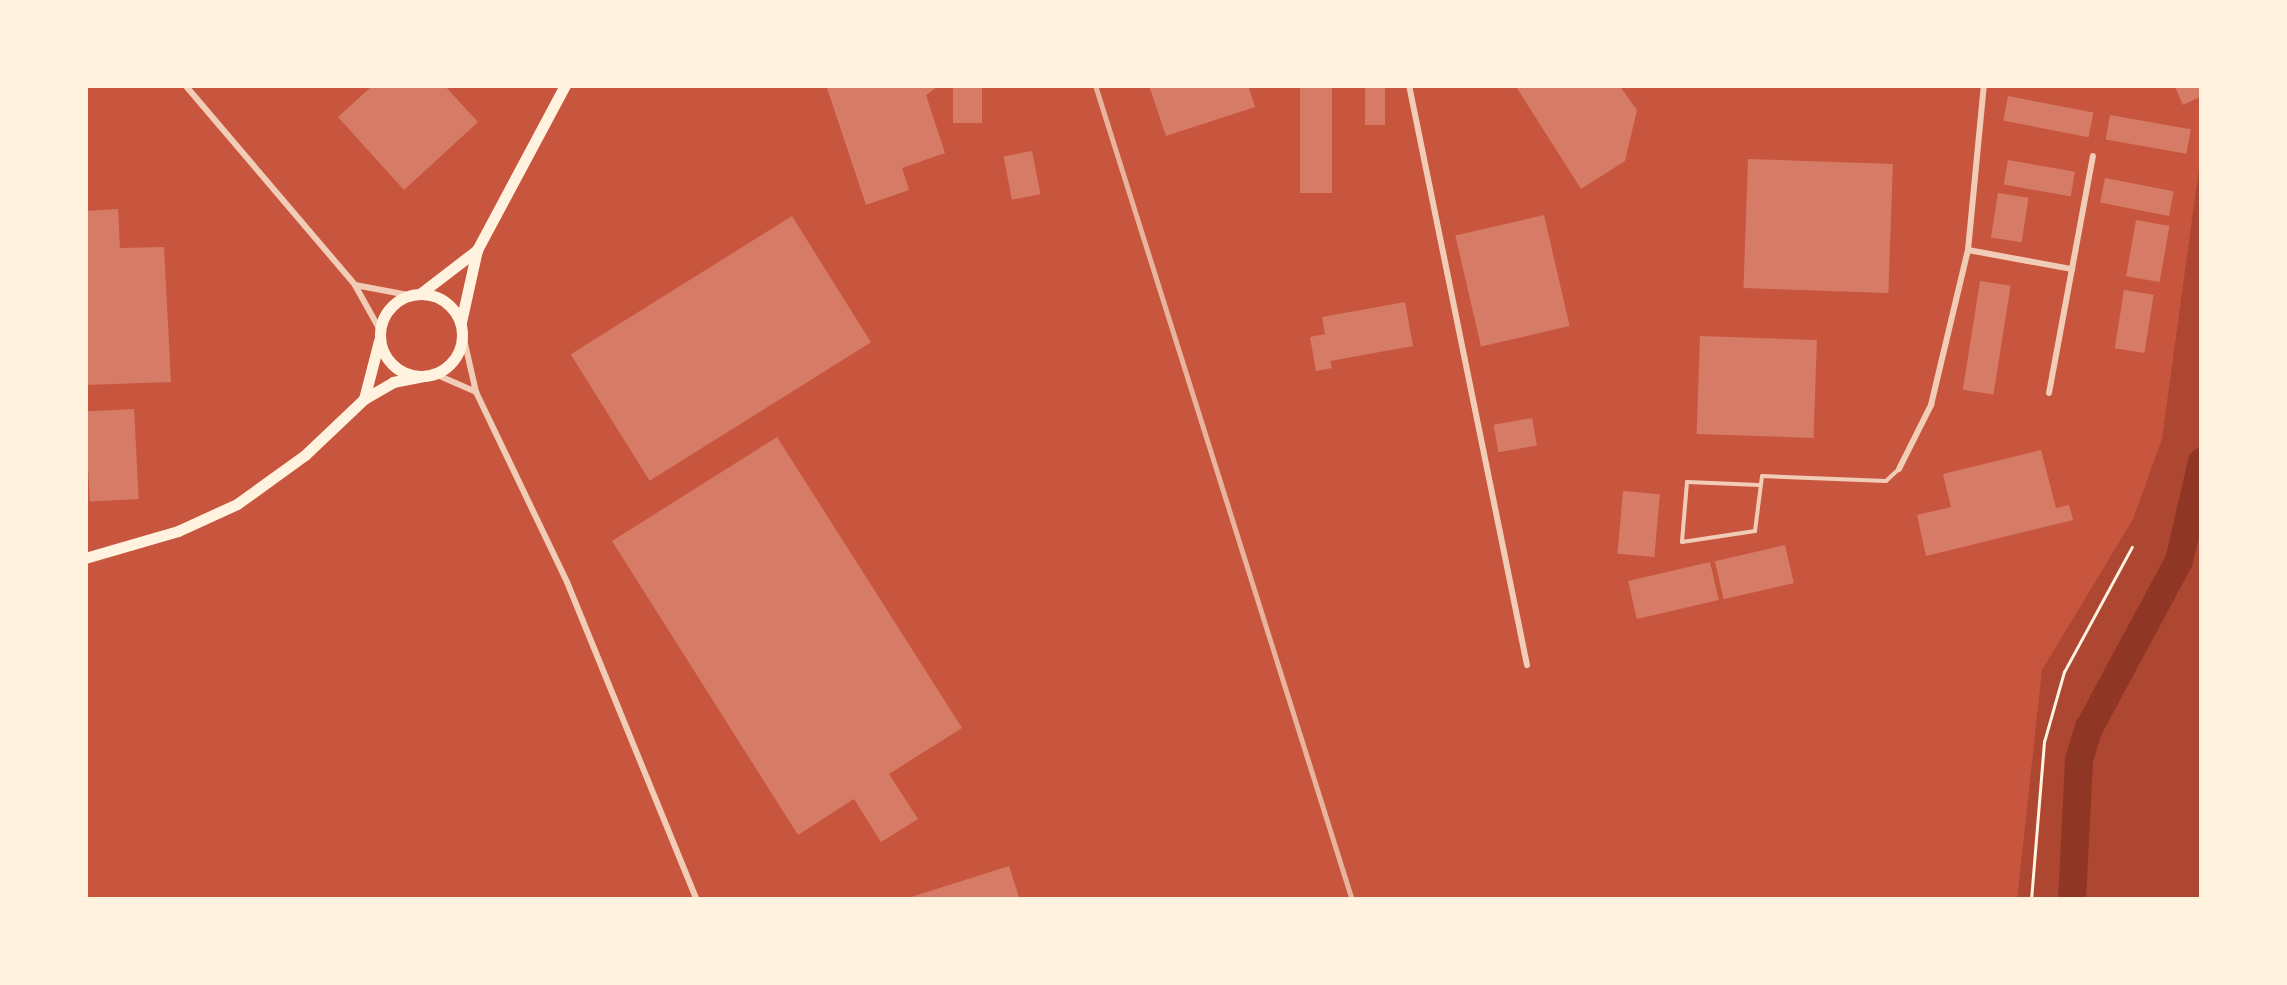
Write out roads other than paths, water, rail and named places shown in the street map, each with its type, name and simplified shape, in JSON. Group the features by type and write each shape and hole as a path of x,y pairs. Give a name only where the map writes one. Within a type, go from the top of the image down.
{"main road":[{"path":"85,558 167,535 237,504 306,455 364,400 393,382 429,375 457,357 477,250 565,85"},
{"path":"364,400 380,333 391,306 477,250"},
{"path":"414,294 444,300 462,328"},
{"path":"380,333 396,368 429,375"}],"street":[{"path":"185,85 355,285 380,333"},
{"path":"1409,85 1527,665"},
{"path":"1900,469 1930,405 1968,250 1984,85"},
{"path":"2049,393 2093,156"},
{"path":"1968,250 2072,268"},
{"path":"355,285 414,294"},
{"path":"462,328 476,392 567,582 697,900"},
{"path":"429,375 476,392"}],"lane":[{"path":"1759,485 1687,482 1682,542 1756,530 1762,476 1886,482 1900,469"}],"waterway":[{"path":"2072,900 2079,760 2089,728 2179,561 2202,462"}],"railway":[{"path":"1095,85 1352,900"}]}
